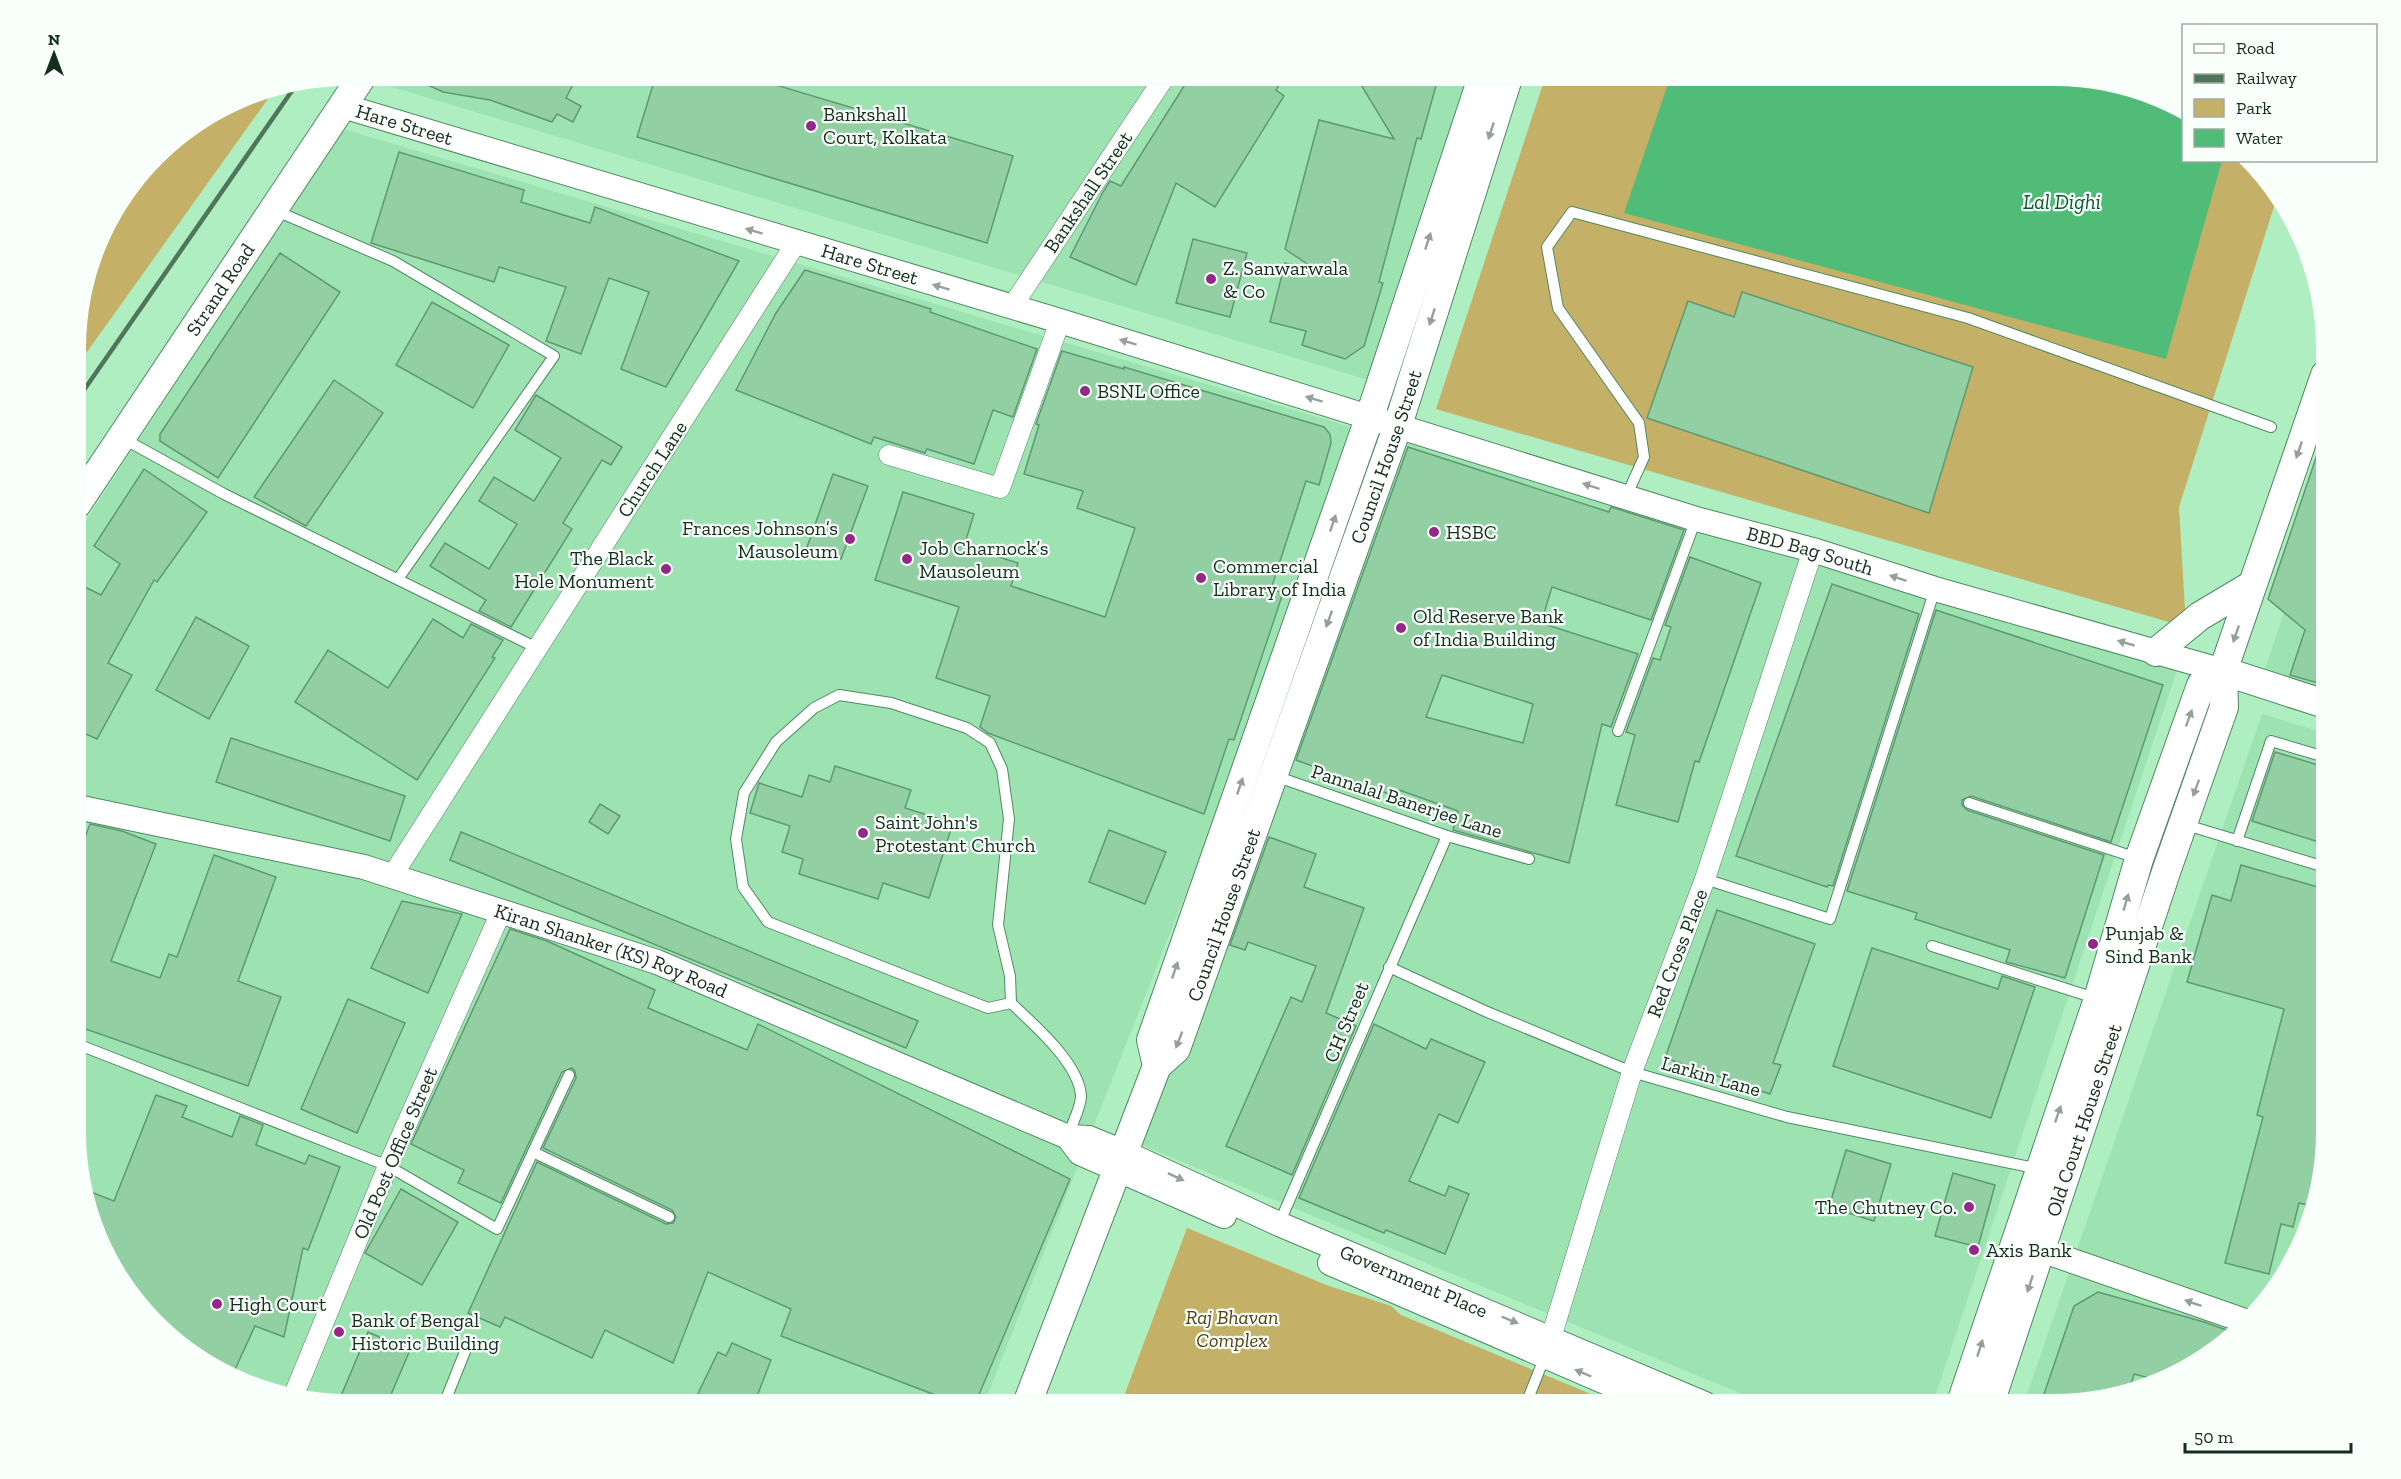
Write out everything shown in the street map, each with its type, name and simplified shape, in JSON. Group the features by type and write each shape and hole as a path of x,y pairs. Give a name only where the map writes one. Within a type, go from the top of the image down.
{"main road":[{"name":"Strand Road","path":"86,491 356,86"},
{"name":"Council House Street","path":"1157,1066 1151,1040 1370,416 1479,86"},
{"name":"Council House Street","path":"1030,1394 1157,1066 1176,1049 1398,425 1506,86"},
{"path":"2153,864 2182,824 2224,707 2223,671 2316,401"},
{"path":"2156,652 2200,616 2252,585"},
{"path":"2223,671 2316,701"},
{"path":"1964,1394 2039,1169 2110,1003 2153,864 2201,685 2223,671"},
{"name":"Old Court House Street","path":"1993,1394 2041,1250 2110,1003"}],"street":[{"name":"Bankshall Street","path":"1011,308 1159,86"},
{"name":"Hare Street","path":"343,106 1398,425"},
{"name":"Church Lane","path":"392,876 796,243"},
{"path":"889,455 1000,488 1060,321"},
{"name":"BBD Bag South","path":"1398,425 1696,519 1813,550 1935,589 2223,671"},
{"name":"Red Cross Place","path":"1548,1347 1632,1072 1705,879 1813,550"},
{"name":"Kiran Shanker (KS) Roy Road","path":"86,809 364,867 657,962 1068,1137"},
{"name":"Old Post Office Street","path":"297,1388 388,1166 501,912"},
{"path":"1068,1137 1080,1154 1120,1161 1548,1347 1637,1394"},
{"name":"Government Place","path":"1120,1161 1279,1224 1548,1347 1677,1394"},
{"path":"2041,1250 2238,1318"}],"lane":[{"path":"274,210 393,261 554,356 398,579"},
{"path":"1626,497 1644,457 1639,423 1558,308 1547,248 1572,212 1968,318 2271,427"},
{"path":"122,438 225,494 537,648"},
{"path":"1618,731 1696,519"},
{"path":"1705,879 1830,918 1935,589"},
{"path":"1011,1003 988,1008 768,922 757,909 743,887 736,839 744,793 777,742 814,708 839,695 891,703 967,728 990,743 1002,770 1009,819 998,925 1010,976 1011,1003 1048,1038 1072,1073 1081,1096 1068,1137"},
{"path":"2237,841 2271,741 2316,754"},
{"name":"Pannalal Banerjee Lane","path":"1274,775 1447,836 1529,859"},
{"path":"1970,803 2153,864"},
{"path":"2182,824 2316,864"},
{"name":"CH Street","path":"1279,1224 1447,836"},
{"path":"1932,946 2110,1003"},
{"name":"Larkin Lane","path":"1389,967 1485,1011 1632,1072 1787,1118 2039,1169"},
{"path":"86,1048 388,1166 496,1229 568,1075"},
{"path":"533,1152 669,1217"},
{"path":"448,1394 468,1344"},
{"path":"1530,1394 1548,1347"}],"shaded area":[{"path":"389,86 1474,86 1378,383"},
{"path":"343,129 1368,432 988,1394 330,1393 279,1385 231,1367 188,1339 162,1317 140,1291 112,1248 94,1200 86,1149 86,520"},
{"path":"1380,434 2180,661 1936,1394 1742,1394 1122,1137"},
{"path":"2316,517 2316,696 2261,681"},
{"path":"2262,714 2316,730 2316,1132 2307,1200 2296,1232 2280,1263 2251,1304 2226,1329 2185,1358 2154,1374 2122,1385 2071,1393 2027,1394"}],"green space":[{"path":"1542,86 2071,86 2088,88 2138,99 2182,119 2182,162 2239,162 2274,207 2179,507 2186,627 1436,409"},
{"path":"269,97 86,353 88,313 99,263 112,231 140,188 162,162 202,130 231,112"},
{"name":"Raj Bhavan Complex","path":"1187,1228 1329,1286 1391,1306 1401,1315 1591,1394 1125,1394"}],"water":[{"name":"Lal Dighi","path":"1667,86 2071,86 2088,88 2138,99 2182,119 2182,162 2222,162 2166,359 1624,213"}],"building":[{"path":"430,86 572,86 566,98 581,106 573,122 557,114 552,122 490,100 443,92"},
{"path":"653,86 780,86 1013,156 987,243 637,137"},
{"path":"1184,86 1278,86 1276,90 1284,96 1215,207 1176,183 1136,285 1070,257 1110,181 1121,186"},
{"path":"1362,86 1436,86 1421,139 1417,138 1379,282 1383,283 1364,346 1345,359 1302,345 1306,331 1270,322 1285,263 1319,272 1285,249 1319,120 1394,139"},
{"path":"399,152 524,190 521,202 590,223 595,207 739,261 666,387 621,369 649,292 609,278 581,354 546,341 566,287 499,267 494,282 371,243"},
{"path":"1193,239 1247,253 1230,317 1176,303"},
{"path":"280,253 340,292 218,478 160,441 160,434"},
{"path":"805,270 931,309 930,312 1037,349 1013,417 993,410 974,464 927,449 925,453 874,437 871,444 736,390 776,313"},
{"path":"1742,292 1973,367 1929,513 1647,418 1688,301 1734,317"},
{"path":"432,302 509,345 473,408 396,365"},
{"path":"1062,351 1124,369 1124,367 1324,427 1330,434 1331,443 1319,485 1306,481 1271,589 1283,593 1234,740 1229,739 1204,814 988,733 980,727 990,696 936,678 959,607 875,580 903,492 974,514 964,546 1018,563 1011,586 1105,617 1135,528 1077,508 1083,491 1024,474 1039,425 1036,424"},
{"path":"334,380 383,413 306,526 254,497"},
{"path":"536,395 622,447 611,465 602,460 563,523 572,529 511,627 479,611 486,600 430,566 445,543 489,569 517,524 479,501 494,477 534,501 561,458 515,430"},
{"path":"1408,447 1609,512 1611,507 1684,530 1651,620 1552,587 1541,623 1638,654 1611,727 1602,724 1569,863 1453,830 1458,811 1399,790 1397,797 1296,760","holes":["1442,675 1533,704 1523,743 1426,717"]},
{"path":"2316,458 2316,682 2290,675 2305,630 2268,599"},
{"path":"144,469 207,512 157,582 154,580 108,663 132,675 97,739 86,734 86,588 101,595 120,564 94,546"},
{"path":"833,474 868,486 841,559 807,547"},
{"path":"1690,557 1761,583 1699,762 1695,761 1678,822 1616,805 1635,735 1626,732 1653,658 1660,660 1671,627 1665,625"},
{"path":"1832,584 1919,614 1833,886 1828,885 1827,887 1736,856"},
{"path":"1936,610 2163,685 2111,842 1971,796 1962,800 1962,805 1967,810 2104,855 2065,978 2006,962 2010,950 1915,919 1917,913 1847,891"},
{"path":"196,617 249,646 209,719 156,690"},
{"path":"433,619 463,638 471,624 503,640 492,657 495,658 417,780 295,702 328,650 388,688"},
{"path":"231,738 405,796 390,841 216,782"},
{"path":"2275,752 2316,764 2316,841 2252,821"},
{"path":"835,766 911,790 905,808 953,823 929,898 883,883 878,899 799,874 803,859 782,852 790,826 750,813 759,783 802,797 809,775 830,782"},
{"path":"600,804 620,816 608,834 589,822"},
{"path":"90,824 122,831 156,844 111,961 160,978 169,954 177,957 214,855 276,877 238,981 281,997 248,1086 86,1029 86,834"},
{"path":"1109,830 1166,852 1145,904 1089,882"},
{"path":"461,832 918,1021 906,1048 450,860"},
{"path":"1269,837 1316,854 1304,887 1364,908 1326,1013 1356,1026 1292,1175 1226,1146 1291,997 1302,1002 1316,966 1248,942 1245,950 1230,945"},
{"path":"2241,865 2316,886 2316,1132 2313,1166 2306,1204 2299,1203 2293,1227 2281,1224 2269,1274 2225,1263 2263,1117 2257,1115 2284,1009 2187,982 2212,895 2231,901"},
{"path":"402,901 462,914 428,993 371,968"},
{"path":"1717,910 1815,944 1773,1063 1781,1065 1770,1094 1665,1058"},
{"path":"510,929 547,941 655,990 648,1008 747,1050 758,1024 1070,1179 979,1394 933,1394 781,1336 791,1309 708,1272 673,1363 605,1330 592,1358 505,1317 500,1327 468,1313 537,1162 666,1224 673,1223 676,1217 672,1210 543,1148 576,1078 572,1068 562,1072 501,1203 458,1183 464,1170 411,1144"},
{"path":"1872,948 1998,989 2002,976 2035,987 1991,1118 1833,1066"},
{"path":"348,999 405,1023 357,1133 301,1109"},
{"path":"1374,1024 1426,1049 1431,1039 1485,1062 1458,1123 1439,1114 1409,1181 1445,1196 1449,1186 1469,1194 1445,1254 1386,1230 1384,1233 1299,1198"},
{"path":"156,1095 187,1106 182,1117 232,1137 240,1116 263,1125 256,1145 305,1164 309,1155 340,1167 308,1250 303,1248 284,1337 255,1326 235,1369 175,1329 140,1291 112,1248 93,1193 114,1201"},
{"path":"1846,1150 1891,1164 1874,1221 1829,1207"},
{"path":"1953,1173 1995,1185 1978,1247 1935,1236"},
{"path":"401,1189 458,1222 422,1285 365,1253"},
{"path":"2098,1292 2225,1330 2170,1367 2146,1377 2134,1374 2132,1382 2122,1385 2071,1393 2044,1394 2074,1306"},
{"path":"368,1332 410,1350 391,1394 342,1394"},
{"path":"732,1343 771,1360 758,1394 698,1394 718,1352 726,1356"}],"railway":[{"path":"86,387 291,92"}],"place":[{"name":"Bankshall Court, Kolkata","path":"811,126"},
{"name":"Z. Sanwarwala & Co","path":"1211,279"},
{"name":"BSNL Office","path":"1085,391"},
{"name":"HSBC","path":"1434,532"},
{"name":"Frances Johnson’s Mausoleum","path":"850,539"},
{"name":"Job Charnock’s Mausoleum","path":"907,559"},
{"name":"The Black Hole Monument","path":"666,569"},
{"name":"Commercial Library of India","path":"1201,578"},
{"name":"Old Reserve Bank of India Building","path":"1401,628"},
{"name":"Saint John's Protestant Church","path":"863,833"},
{"name":"Punjab & Sind Bank","path":"2093,944"},
{"name":"The Chutney Co.","path":"1969,1207"},
{"name":"Axis Bank","path":"1974,1250"},
{"name":"High Court","path":"217,1304"},
{"name":"Bank of Bengal Historic Building","path":"339,1332"}]}
